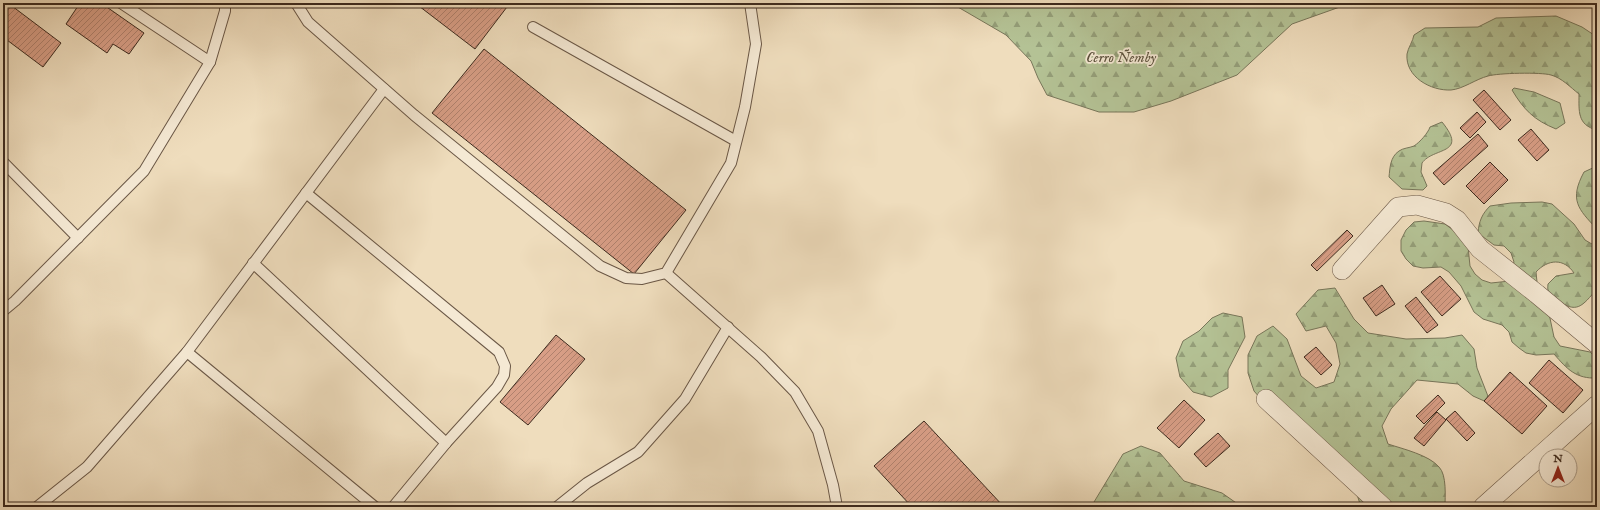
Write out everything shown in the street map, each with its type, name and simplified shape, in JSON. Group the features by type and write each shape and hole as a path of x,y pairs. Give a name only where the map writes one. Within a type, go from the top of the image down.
{"street":[{"path":"1342,270 1398,207 1417,205 1446,213 1457,220 1480,249 1597,344"},
{"path":"1266,399 1382,507"},
{"path":"1483,507 1597,405"}],"lane":[{"path":"121,3 210,62"},
{"path":"3,311 15,301 144,171 210,62 225,11 225,3"},
{"path":"296,3 308,22 414,115 600,266 626,278 642,279 666,273 731,163 745,107 756,44 750,3"},
{"path":"534,27 736,141"},
{"path":"37,507 87,467 187,352 384,89"},
{"path":"3,162 78,238"},
{"path":"306,193 499,352 505,366 504,376 497,387 446,443 393,507"},
{"path":"253,263 446,443"},
{"path":"666,273 761,357 795,392 818,431 834,485 837,507"},
{"path":"557,507 587,484 638,452 685,399 728,327"},
{"path":"187,352 375,507"}],"green space":[{"name":"Cerro Ñemby","path":"951,3 1351,3 1292,24 1237,75 1171,101 1134,112 1099,112 1047,95 1031,61 1006,35"},
{"path":"1556,16 1582,27 1597,37 1597,130 1586,125 1580,116 1579,94 1555,76 1529,73 1493,75 1483,77 1456,89 1443,90 1421,81 1415,76 1407,62 1407,54 1414,35 1425,28 1478,27 1496,18"},
{"path":"1514,88 1534,92 1560,103 1565,123 1556,129 1548,126 1530,114 1512,90"},
{"path":"1442,122 1452,140 1446,149 1427,158 1422,163 1421,172 1427,186 1423,190 1402,189 1389,177 1391,163 1394,156 1401,150 1414,146 1424,137 1430,127"},
{"path":"1597,166 1597,229 1581,210 1578,204 1577,190 1584,172"},
{"path":"1542,202 1552,204 1574,224 1585,240 1597,247 1597,289 1583,304 1579,306 1569,307 1552,296 1548,291 1548,284 1556,276 1574,273 1570,268 1556,262 1546,265 1536,272 1538,292 1548,309 1554,337 1560,346 1590,352 1597,358 1597,378 1583,377 1572,372 1554,354 1536,355 1526,353 1512,342 1509,332 1502,325 1483,319 1474,312 1461,286 1449,272 1441,267 1423,268 1413,266 1401,251 1401,240 1406,230 1414,222 1424,221 1445,224 1468,246 1470,266 1475,274 1482,280 1491,283 1510,281 1510,271 1514,262 1511,253 1504,246 1494,245 1478,233 1481,218 1490,206 1511,203"},
{"path":"1335,288 1354,319 1368,333 1406,339 1445,338 1462,335 1474,349 1477,368 1491,404 1473,396 1458,384 1417,380 1391,409 1382,426 1388,444 1408,450 1429,459 1439,467 1442,471 1444,481 1445,507 1361,507 1354,485 1267,406 1254,391 1248,373 1248,355 1257,336 1273,326 1287,339 1301,376 1316,388 1334,382 1340,364 1336,343 1326,326 1306,331 1296,314 1318,290"},
{"path":"1223,313 1242,317 1245,337 1228,370 1228,388 1211,397 1193,392 1180,377 1176,358 1183,341 1199,331 1212,318"},
{"path":"1141,446 1160,453 1184,481 1222,493 1242,507 1091,507 1123,454"}],"building":[{"path":"3,3 8,3 61,43 43,67 3,37"},
{"path":"80,3 101,3 144,33 129,54 113,44 107,53 66,24"},
{"path":"415,3 510,3 475,49"},
{"path":"484,49 686,210 634,274 432,113"},
{"path":"1484,90 1511,120 1500,130 1473,100"},
{"path":"1477,112 1486,122 1470,138 1460,128"},
{"path":"1531,129 1549,150 1537,161 1518,140"},
{"path":"1478,134 1488,146 1444,185 1433,173"},
{"path":"1490,162 1508,180 1484,204 1466,186"},
{"path":"1347,230 1353,236 1317,271 1311,265"},
{"path":"1440,276 1461,299 1442,316 1421,292"},
{"path":"1382,285 1395,304 1376,316 1363,298"},
{"path":"1416,297 1438,325 1427,333 1405,306"},
{"path":"556,335 585,359 528,425 500,402"},
{"path":"1316,347 1332,365 1321,375 1304,357"},
{"path":"1549,360 1583,390 1563,413 1529,383"},
{"path":"1510,372 1547,406 1522,434 1484,401"},
{"path":"1438,395 1445,403 1424,424 1416,416"},
{"path":"1184,400 1205,420 1179,448 1157,428"},
{"path":"1455,411 1475,433 1467,441 1446,419"},
{"path":"1437,412 1446,420 1424,446 1414,438"},
{"path":"924,421 1004,507 912,507 874,466"},
{"path":"1218,433 1230,446 1206,467 1194,454"}]}
